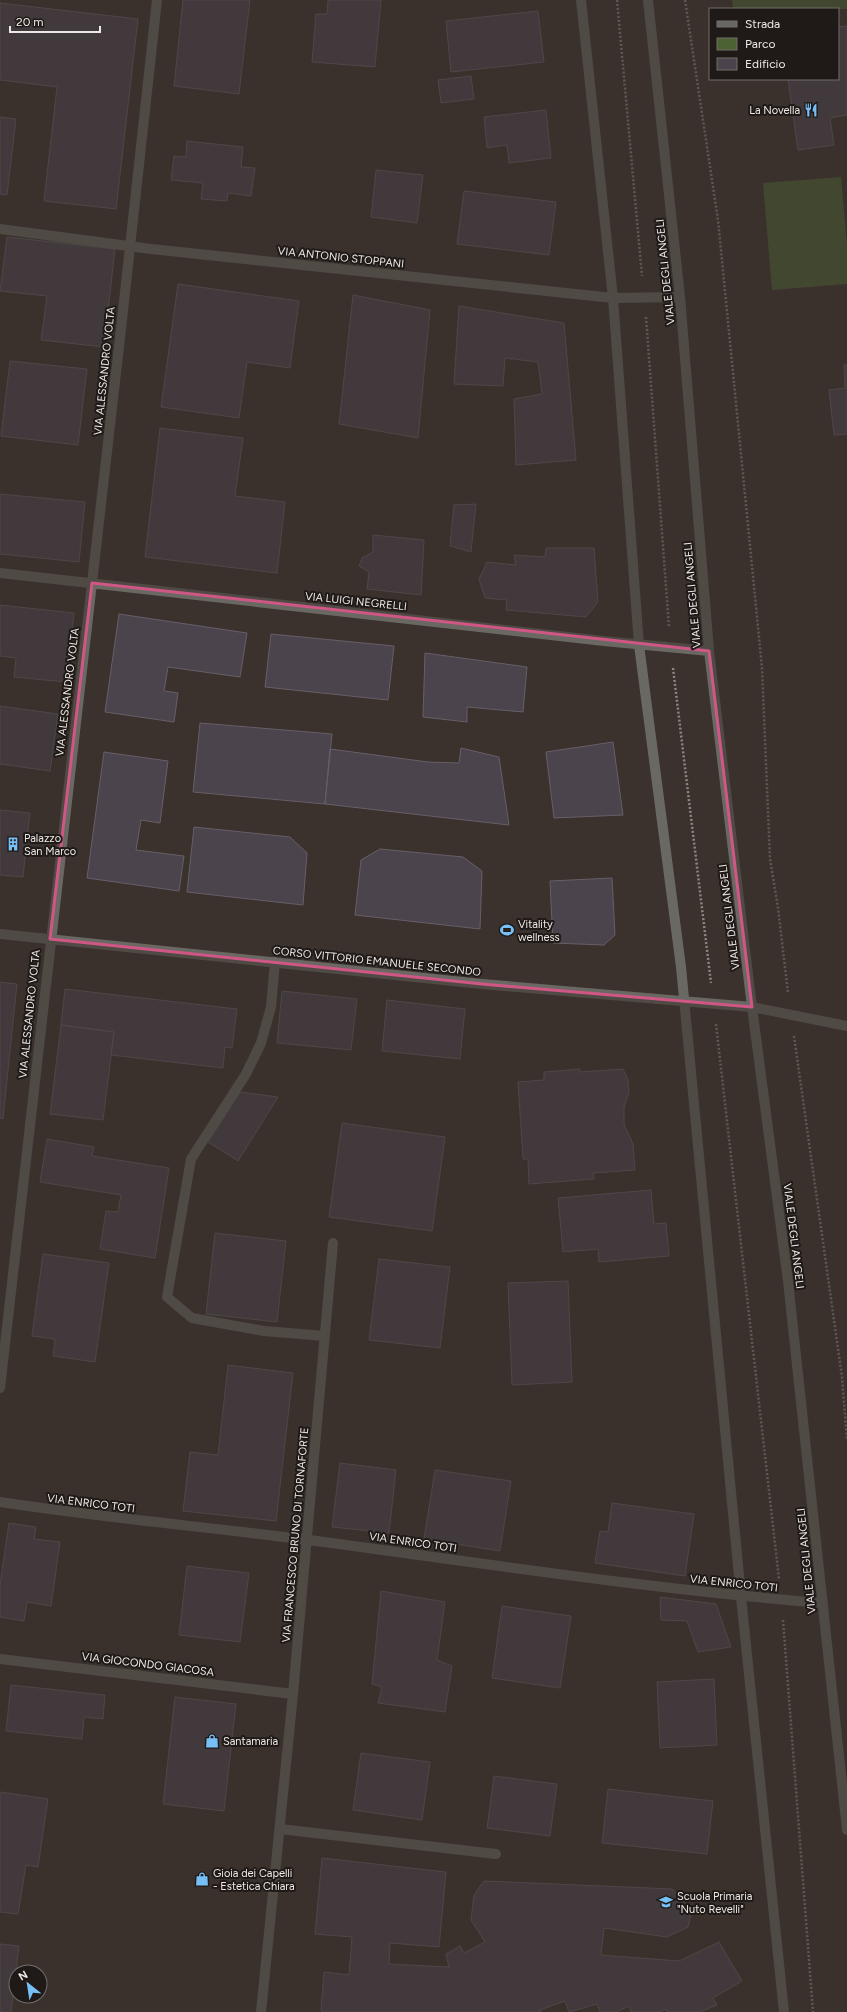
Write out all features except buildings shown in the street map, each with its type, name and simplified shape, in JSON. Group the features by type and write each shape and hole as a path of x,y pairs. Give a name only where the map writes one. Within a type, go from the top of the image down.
{"street":[{"name":"VIA ALESSANDRO VOLTA","path":"0,1388 157,0"},
{"path":"581,0 613,298 638,645 684,1001 741,1597 784,2012"},
{"name":"VIALE DEGLI ANGELI","path":"648,0 680,297 709,651 752,1007 788,1281 847,1830"},
{"name":"VIA ANTONIO STOPPANI","path":"0,229 130,246 613,298 680,297"},
{"name":"VIA LUIGI NEGRELLI","path":"0,573 638,645 709,651"},
{"name":"CORSO VITTORIO EMANUELE SECONDO","path":"0,934 482,984 752,1007 847,1026"},
{"path":"274,962 271,1007 261,1043 246,1074 191,1159 167,1297 192,1318 264,1331 325,1336"},
{"name":"VIA FRANCESCO BRUNO DI TORNAFORTE","path":"261,2012 293,1694 333,1244"},
{"name":"VIA ENRICO TOTI","path":"0,1502 64,1512 307,1540 741,1597 823,1603"},
{"name":"VIA GIOCONDO GIACOSA","path":"0,1659 293,1694"},
{"path":"280,1828 496,1854"}],"path":[{"path":"685,0 718,220 762,668 770,859 778,908 790,1014 842,1377 847,1439"}],"highlighted area":[{"path":"92,583 709,651 752,1007 482,984 50,939"}],"green space":[{"path":"732,0 847,0 847,9 733,8"},
{"path":"841,177 847,245 847,284 772,290 763,183"}],"place":[{"name":"La Novella","path":"811,110"},
{"name":"Palazzo San Marco","path":"13,844"},
{"name":"Vitality wellness","path":"507,930"},
{"name":"Santamaria","path":"212,1741"},
{"name":"Gioia dei Capelli - Estetica Chiara","path":"202,1879"},
{"name":"Scuola Primaria \"Nuto Revelli\"","path":"666,1902"}]}
